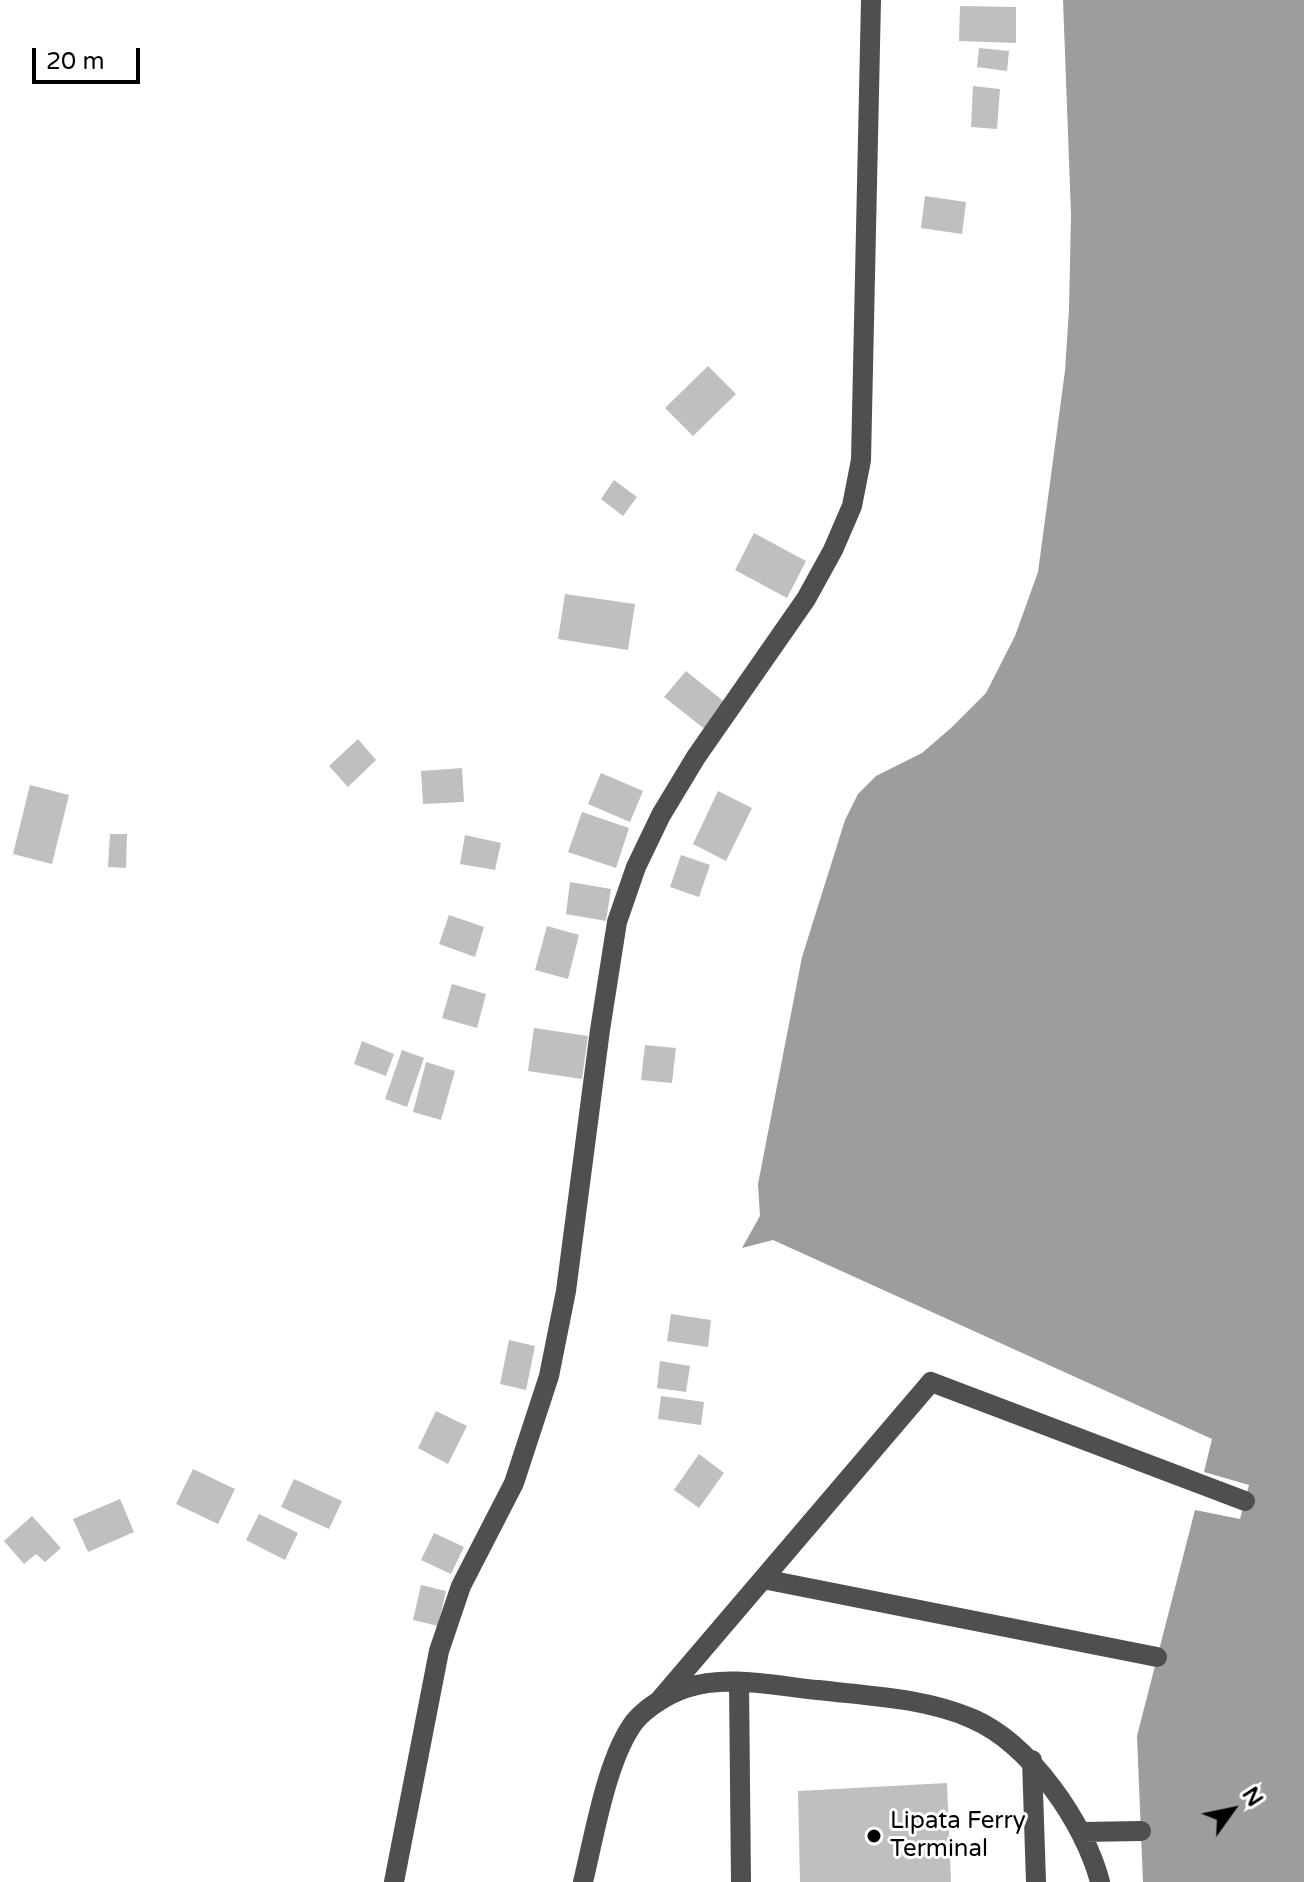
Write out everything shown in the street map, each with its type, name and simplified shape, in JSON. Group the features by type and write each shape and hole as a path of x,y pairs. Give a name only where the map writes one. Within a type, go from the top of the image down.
{"street":[{"path":"394,1882 439,1651 461,1586 514,1483 549,1376 569,1277 615,938 631,880 661,815 696,757 806,599 833,550 852,506 861,460 871,0"},
{"path":"583,1882 607,1785 621,1746 636,1720 658,1702 931,1382 1245,1501"},
{"path":"763,1579 1157,1657"},
{"path":"658,1702 685,1688 739,1682 890,1698 974,1719 1032,1760 1082,1832 1100,1882"},
{"path":"739,1682 741,1882"},
{"path":"1032,1760 1036,1882"},
{"path":"1082,1832 1141,1831"}],"shaded area":[{"path":"1063,0 1304,0 1304,1882 1143,1882 1137,1736 1195,1510 1240,1519 1249,1485 1204,1472 1212,1439 773,1240 742,1248 760,1216 758,1184 802,957 845,820 858,794 876,776 922,753 986,693 1015,636 1038,572 1065,371 1069,309 1071,214"}],"building":[{"path":"960,6 1016,7 1016,43 959,41"},
{"path":"979,48 1009,51 1007,71 977,67"},
{"path":"973,86 1000,89 997,129 971,127"},
{"path":"925,196 966,202 962,234 921,228"},
{"path":"708,366 736,394 693,436 665,408"},
{"path":"614,480 637,497 623,516 601,499"},
{"path":"754,533 806,561 787,598 735,570"},
{"path":"565,594 635,604 628,650 558,639"},
{"path":"686,671 727,704 706,730 664,697"},
{"path":"358,739 376,760 348,787 329,766"},
{"path":"462,768 464,802 423,804 421,771"},
{"path":"601,773 643,791 630,822 588,804"},
{"path":"30,785 69,795 52,864 13,854"},
{"path":"718,791 752,808 726,861 693,844"},
{"path":"582,812 629,828 616,868 568,852"},
{"path":"110,834 127,834 126,868 108,867"},
{"path":"465,835 501,843 495,870 460,864"},
{"path":"681,855 710,865 699,897 670,887"},
{"path":"570,882 611,889 606,921 566,914"},
{"path":"449,915 484,927 475,957 439,944"},
{"path":"547,926 579,935 568,979 535,970"},
{"path":"452,984 486,994 477,1028 442,1018"},
{"path":"534,1028 588,1036 582,1079 528,1071"},
{"path":"362,1041 394,1054 386,1076 354,1064"},
{"path":"645,1045 676,1048 672,1083 641,1080"},
{"path":"402,1050 424,1058 407,1107 385,1099"},
{"path":"426,1062 455,1071 441,1120 413,1112"},
{"path":"671,1314 711,1320 708,1347 667,1341"},
{"path":"509,1340 535,1346 526,1390 500,1384"},
{"path":"660,1361 690,1366 686,1392 657,1388"},
{"path":"661,1396 704,1402 701,1425 658,1419"},
{"path":"436,1411 467,1426 448,1464 418,1448"},
{"path":"699,1454 724,1473 699,1508 674,1490"},
{"path":"193,1469 235,1489 218,1524 176,1504"},
{"path":"294,1479 342,1501 329,1529 281,1507"},
{"path":"120,1499 134,1532 88,1552 73,1519"},
{"path":"259,1514 298,1533 285,1560 246,1540"},
{"path":"32,1516 61,1548 45,1562 36,1554 24,1564 4,1541"},
{"path":"434,1533 464,1547 451,1574 421,1560"},
{"path":"421,1585 446,1591 438,1626 413,1620"},
{"name":"Lipata Ferry Terminal","path":"947,1783 951,1882 800,1882 798,1791"}],"place":[{"name":"Lipata Ferry Terminal","path":"874,1836"}]}
